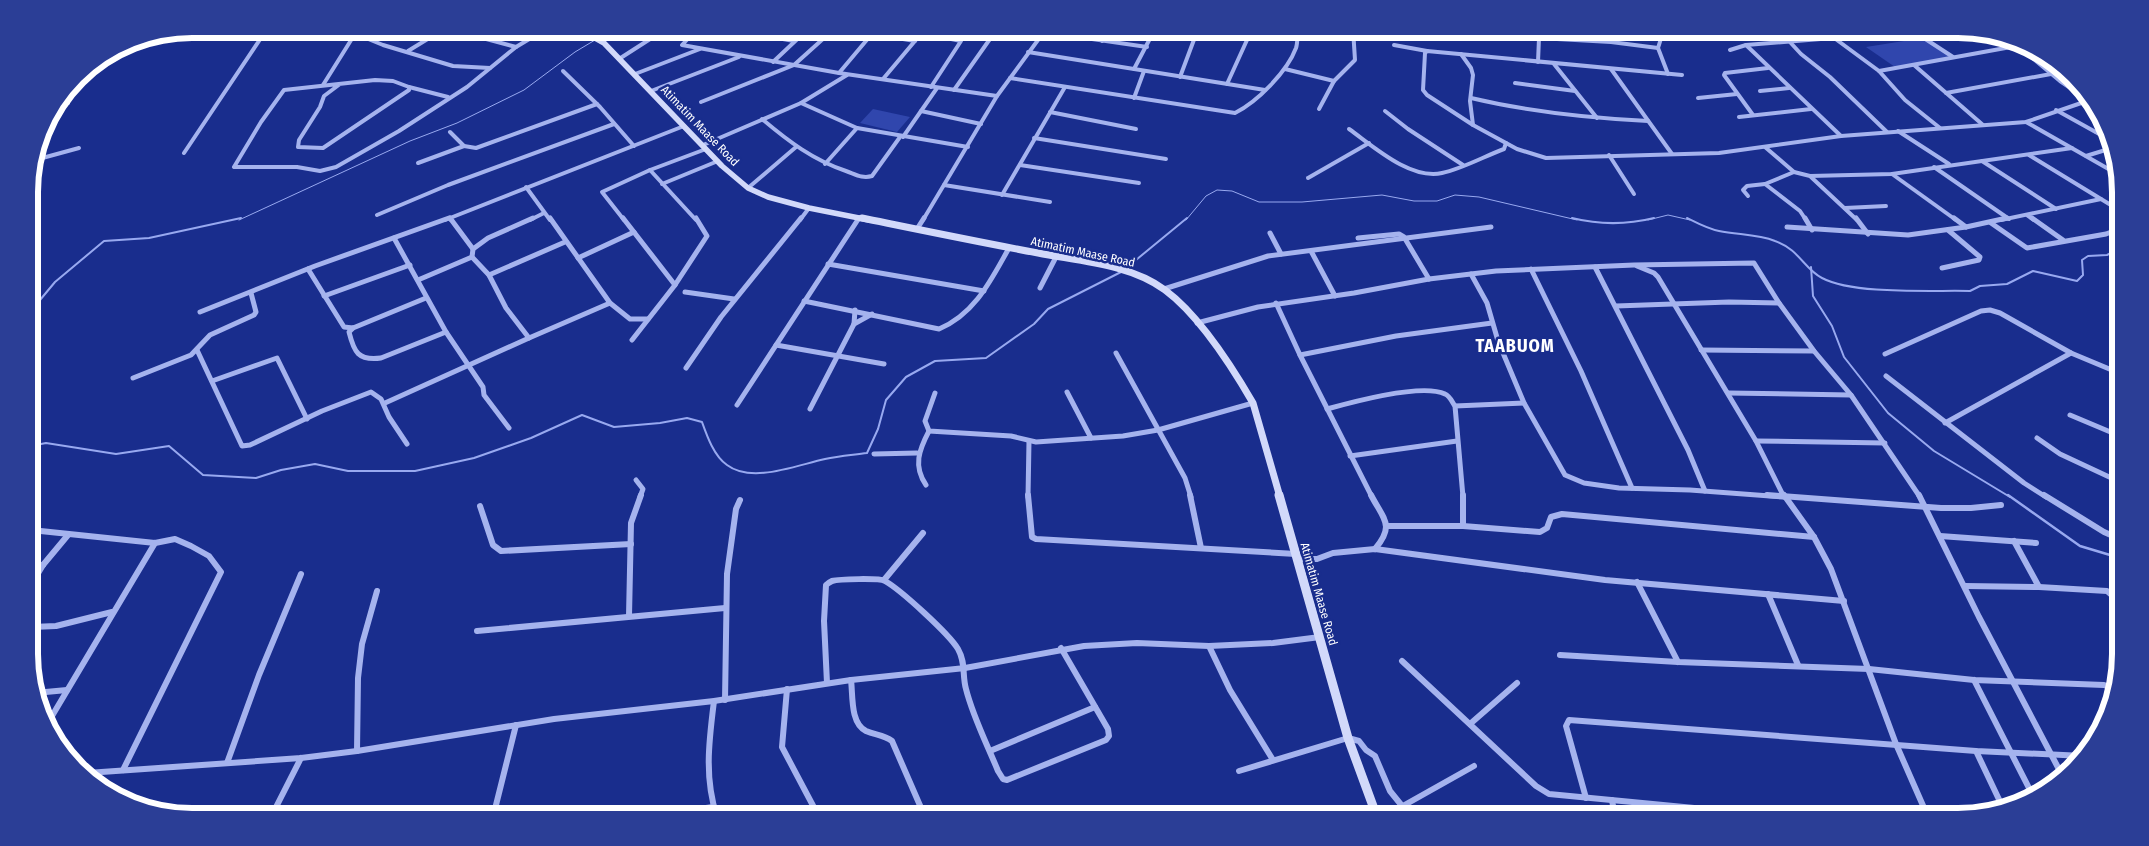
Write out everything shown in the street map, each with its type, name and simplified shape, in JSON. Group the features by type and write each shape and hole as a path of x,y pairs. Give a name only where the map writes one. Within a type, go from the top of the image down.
{"main road":[{"name":"Atimatim Maase Road","path":"597,38 635,74 718,161 748,188 780,201 809,208 1119,269 1164,289 1180,303 1228,364 1253,403 1321,637 1348,738 1371,808"}],"street":[{"path":"184,152 261,38"},
{"path":"322,85 353,38"},
{"path":"366,38 383,45 458,66 490,68"},
{"path":"408,51 429,38"},
{"path":"482,38 516,47"},
{"path":"448,97 393,81 375,80 288,89 281,92 234,167 297,167 320,171 332,168 399,130 466,87 516,47 531,38"},
{"path":"619,59 652,38"},
{"path":"689,38 682,45 839,73 997,96"},
{"path":"780,38 794,41"},
{"path":"773,62 798,38"},
{"path":"701,102 794,65 824,38"},
{"path":"839,73 868,38"},
{"path":"896,38 915,41"},
{"path":"883,79 918,38"},
{"path":"931,87 961,42 942,38"},
{"path":"954,90 991,38"},
{"path":"917,229 997,96 1039,38"},
{"path":"1086,38 1146,47"},
{"path":"1134,69 1150,38"},
{"path":"1180,77 1195,38"},
{"path":"1227,84 1248,38"},
{"path":"1010,78 1235,112 1240,111 1265,90 1285,69 1296,49 1297,38"},
{"path":"1320,109 1334,81 1355,60 1354,38"},
{"path":"1538,62 1539,38 1596,41 1658,48"},
{"path":"1661,38 1658,48 1668,74"},
{"path":"1787,38 1801,54 1830,77 1887,132"},
{"path":"1730,50 1746,45 1833,38 1879,71 1905,100 1940,128"},
{"path":"1924,38 1954,57"},
{"path":"1746,45 1841,136"},
{"path":"1394,46 1554,64 1682,75"},
{"path":"1879,71 2009,47"},
{"path":"635,74 701,49"},
{"path":"1427,51 1425,53 1424,93 1473,125 1506,143 1525,152 1546,158 1719,153 1841,136 2026,122 2083,102"},
{"path":"1028,52 1265,90"},
{"path":"1461,54 1471,68 1473,75 1470,117 1473,125"},
{"path":"651,91 740,56"},
{"path":"2031,56 2051,74 2070,87"},
{"path":"1554,64 1597,118"},
{"path":"1914,66 1984,125"},
{"path":"1753,115 1724,73 1768,68"},
{"path":"1285,69 1334,81"},
{"path":"1611,69 1672,154"},
{"path":"563,71 597,104 634,146"},
{"path":"1134,98 1144,71"},
{"path":"675,285 602,192 801,103 848,74"},
{"path":"1946,93 2051,74"},
{"path":"1516,83 1576,92"},
{"path":"340,84 324,96 320,107 299,140 298,147 323,148 409,90 409,87"},
{"path":"1002,195 1065,87"},
{"path":"762,119 796,148 825,164 868,178 937,88"},
{"path":"1760,91 1789,88"},
{"path":"1698,98 1737,94"},
{"path":"1471,98 1509,108 1597,118 1648,121"},
{"path":"801,103 857,128 901,137 968,146"},
{"path":"418,163 464,146 476,148 597,104"},
{"path":"1739,117 1811,109"},
{"path":"2056,110 2100,134"},
{"path":"921,111 981,124"},
{"path":"1384,111 1463,165"},
{"path":"1050,112 1136,129"},
{"path":"2026,122 2110,170"},
{"path":"376,215 438,188 614,124"},
{"path":"200,312 450,218 684,126"},
{"path":"825,164 857,128"},
{"path":"1349,129 1409,169 1432,175 1504,149 1506,143"},
{"path":"1898,131 1949,164"},
{"path":"450,132 464,146"},
{"path":"1034,138 1166,159"},
{"path":"1308,178 1369,143"},
{"path":"1765,147 1794,172 1810,176 1892,174 1949,164 2072,148"},
{"path":"41,158 80,148"},
{"path":"748,188 796,148"},
{"path":"2086,156 2105,150"},
{"path":"1609,155 1634,194"},
{"path":"2028,155 2112,206"},
{"path":"662,184 718,161"},
{"path":"1982,161 2056,209"},
{"path":"1020,165 1139,182"},
{"path":"1934,167 2009,219"},
{"path":"632,340 675,285 707,236 696,219 650,170"},
{"path":"1748,196 1743,190 1747,186 1765,184 1794,172"},
{"path":"1892,174 1966,227"},
{"path":"1810,176 1845,208 1868,234"},
{"path":"1765,184 1800,211 1812,230"},
{"path":"944,185 1050,202"},
{"path":"526,187 610,304 630,319 648,319"},
{"path":"1787,228 1908,236 1991,223 2101,199"},
{"path":"1845,208 1886,206"},
{"path":"686,368 707,335 734,299 809,208"},
{"path":"472,249 490,236 518,226 544,213"},
{"path":"2028,215 2063,240"},
{"path":"450,218 472,249 472,257 488,275 506,308 530,338"},
{"path":"737,405 859,218"},
{"path":"1991,223 2027,248 2112,232"},
{"path":"1164,289 1263,257 1491,227"},
{"path":"1942,268 1980,258 1948,230"},
{"path":"578,258 634,232"},
{"path":"1270,233 1281,254"},
{"path":"1358,238 1396,233 1404,238 1429,279"},
{"path":"394,238 446,332 483,388 484,395 509,428"},
{"path":"488,275 564,242"},
{"path":"804,301 855,310 939,329 952,325 964,315 984,291 1009,248"},
{"path":"1311,251 1334,296"},
{"path":"418,280 472,257"},
{"path":"1040,288 1056,257"},
{"path":"1197,323 1243,309 1471,274 1531,269 1754,263 1814,351 1851,395 1926,507 2012,681 2059,769"},
{"path":"828,264 984,291"},
{"path":"324,296 410,265"},
{"path":"1634,265 1654,273 1756,441 1785,498 1814,537 1831,569 1844,601 1896,744 1924,808"},
{"path":"1595,267 1688,450 1705,491"},
{"path":"1531,269 1582,371 1632,488"},
{"path":"308,270 344,327 353,328"},
{"path":"1471,274 1487,303 1498,341 1524,403 1565,475 1594,485 1632,488 1705,491 1926,507 1972,509 2002,505"},
{"path":"685,292 734,299"},
{"path":"133,378 184,358 197,350 210,335 254,315 256,312 251,293"},
{"path":"426,298 353,328 349,332 353,349 361,357 370,359 381,358 446,332"},
{"path":"1616,306 1729,302 1780,303"},
{"path":"385,403 610,304"},
{"path":"1276,304 1350,456 1387,526 1385,537 1375,549"},
{"path":"810,409 854,324 855,310"},
{"path":"1885,354 1981,311 1990,310 2000,313 2071,353 2112,370"},
{"path":"854,324 872,314"},
{"path":"1300,355 1396,336 1492,322"},
{"path":"776,345 884,364"},
{"path":"197,350 242,446 250,445 322,411 372,392 376,393 385,403 388,415 407,444"},
{"path":"1701,350 1814,351"},
{"path":"1116,353 1185,478 1194,508 1201,548"},
{"path":"1945,423 2071,353"},
{"path":"212,381 277,358 308,419"},
{"path":"1886,376 2024,483 2112,536"},
{"path":"1327,409 1377,396 1434,391 1445,394 1450,398 1455,406 1463,501 1463,526"},
{"path":"1068,392 1091,438"},
{"path":"929,431 925,421 935,393"},
{"path":"1728,393 1851,395"},
{"path":"929,431 1011,436 1029,441 1123,436 1158,430 1253,403"},
{"path":"1455,406 1524,403"},
{"path":"2070,415 2112,433"},
{"path":"926,485 920,477 917,452 929,431"},
{"path":"2037,438 2060,454 2112,478"},
{"path":"1029,441 1028,500 1032,537 1046,541 1201,548 1317,559 1333,553 1375,549 1605,580 1844,601"},
{"path":"1350,456 1457,441"},
{"path":"1756,441 1885,444"},
{"path":"874,454 917,452"},
{"path":"629,616 631,523 643,489 642,485 636,480"},
{"path":"725,700 727,574 736,509 740,500"},
{"path":"480,506 493,545 500,551 631,544"},
{"path":"1387,526 1463,526 1540,532 1547,528 1549,518 1552,515 1562,514 1814,537"},
{"path":"38,531 154,543 175,540 209,556 221,572 123,770"},
{"path":"884,580 923,533"},
{"path":"38,574 68,535"},
{"path":"1940,536 2036,543"},
{"path":"2014,541 2039,587"},
{"path":"51,718 154,543"},
{"path":"38,565 44,565"},
{"path":"227,763 259,675 302,574"},
{"path":"827,683 824,620 826,585 830,581 840,580 884,580 925,614 947,635 958,649 964,668 963,678 965,687 990,751 1002,777 1007,780 1106,740 1109,736 1108,730 1062,648"},
{"path":"1636,582 1678,662"},
{"path":"1965,586 2039,587 2107,591 2112,595"},
{"path":"357,751 358,678 362,644 377,591"},
{"path":"1768,594 1798,665"},
{"path":"477,631 725,608"},
{"path":"38,627 56,626 112,612"},
{"path":"94,773 301,758 413,744 516,725 725,700 827,683 964,668 1062,648 1111,643 1209,646 1273,643 1321,637"},
{"path":"1209,646 1230,690 1273,760"},
{"path":"1560,654 1678,662 1869,669 1974,680 2108,687"},
{"path":"1402,661 1515,768 1544,792 1586,798 1695,808"},
{"path":"851,680 857,722 864,730 887,737 892,741 921,808"},
{"path":"1974,680 2030,790"},
{"path":"1470,724 1517,683"},
{"path":"42,692 67,690"},
{"path":"787,690 782,747 814,808"},
{"path":"705,808 712,807 707,762 714,701"},
{"path":"990,751 1095,707"},
{"path":"1586,798 1566,726 1569,720 2010,754 2074,755"},
{"path":"495,808 516,725"},
{"path":"1239,771 1348,738 1359,741 1366,750 1375,756 1390,792 1401,807 1474,766"},
{"path":"1976,751 2000,802"},
{"path":"276,808 301,758"},
{"path":"1612,800 1613,808"}],"shaded area":[{"path":"1923,38 1953,58 1895,67 1866,47"},
{"path":"873,109 910,117 897,132 860,123"}],"waterway":[{"path":"239,220 410,141 457,123 524,90 575,52 595,40"},
{"path":"1186,220 1206,196 1217,190 1232,191 1259,202 1302,202 1382,195 1414,201 1437,201 1455,195 1479,197 1577,220"},
{"path":"1648,220 1668,215 1690,220"},
{"path":"38,302 55,282 104,241 149,238 241,218"},
{"path":"1125,269 1187,218"},
{"path":"1572,218 1613,223 1654,218"},
{"path":"1687,218 1715,230 1775,241 1790,249 1811,270"},
{"path":"1811,270 1822,278 1853,287 1915,291 1970,291 1980,286 2007,284 2033,271 2077,281 2083,275 2082,260 2088,256 2107,255 2112,252"},
{"path":"1811,270 1813,296 1832,326 1844,357 1888,413 1934,451 2010,497"},
{"path":"38,445 46,443 116,454 169,446 203,475 256,478 281,470 315,464 348,471 415,471 474,458 531,438 582,415 614,427 660,423 687,418 702,422 715,451 727,465 749,473 788,469 825,459 867,453 878,429 886,400 906,377 935,361 986,358 1034,324 1048,309 1121,272"},
{"path":"2008,495 2080,546 2112,556"}],"district":[{"name":"TAABUOM","path":"1515,346"}]}
